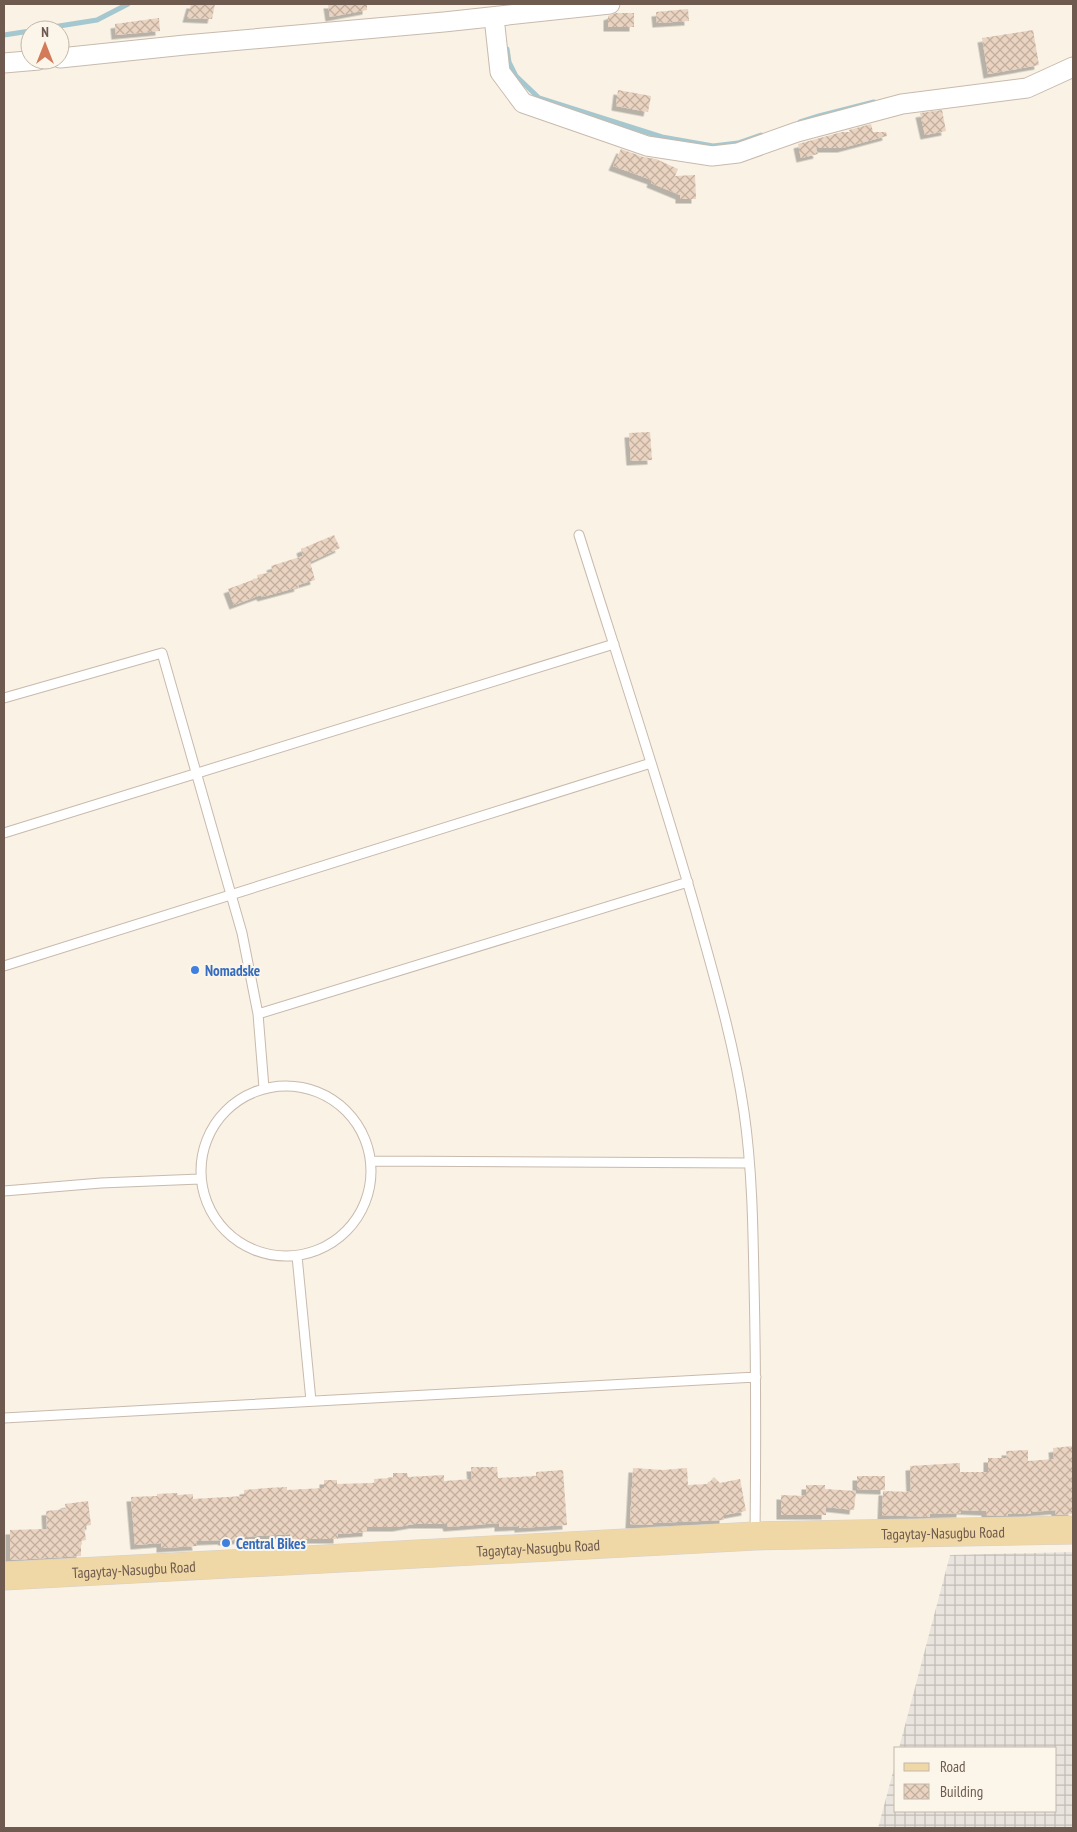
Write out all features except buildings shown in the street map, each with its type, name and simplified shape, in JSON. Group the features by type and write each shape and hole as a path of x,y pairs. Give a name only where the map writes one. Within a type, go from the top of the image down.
{"main road":[{"name":"Tagaytay-Nasugbu Road","path":"4,1576 755,1536 1073,1530"}],"street":[{"path":"70,57 494,17 529,9 610,4"},
{"path":"494,17 500,72 523,103 647,146 712,156 738,153 798,132 902,104 1027,88 1073,67"},
{"path":"4,63 20,62"}],"lane":[{"path":"579,535 688,882 728,1027 744,1114 750,1163 754,1247 756,1377 755,1536"},
{"path":"4,833 614,644"},
{"path":"4,698 162,653 232,895 251,972 258,1014 264,1088"},
{"path":"4,966 652,763"},
{"path":"258,1014 688,882"},
{"path":"293,1086 322,1093 346,1109 364,1133 372,1162 371,1188 362,1213 345,1234 323,1249 297,1256 269,1255 244,1246 222,1228 207,1205 200,1179 202,1155 209,1132 218,1119 242,1098 264,1088 293,1086"},
{"path":"372,1162 750,1163"},
{"path":"4,1191 101,1182 200,1179"},
{"path":"297,1256 311,1401"},
{"path":"4,1418 756,1377"}],"shaded area":[{"path":"1073,1552 1073,1828 878,1828 894,1768 894,1812 1057,1812 1057,1747 899,1747 950,1555"}],"waterway":[{"path":"70,24 97,20 128,4"},
{"path":"4,35 20,33"},
{"path":"507,49 509,62 516,76 539,98 662,137 713,146 738,143 761,135"},
{"path":"800,122 874,102"}],"place":[{"name":"Nomadske","path":"195,970"},
{"name":"Central Bikes","path":"226,1543"}]}
